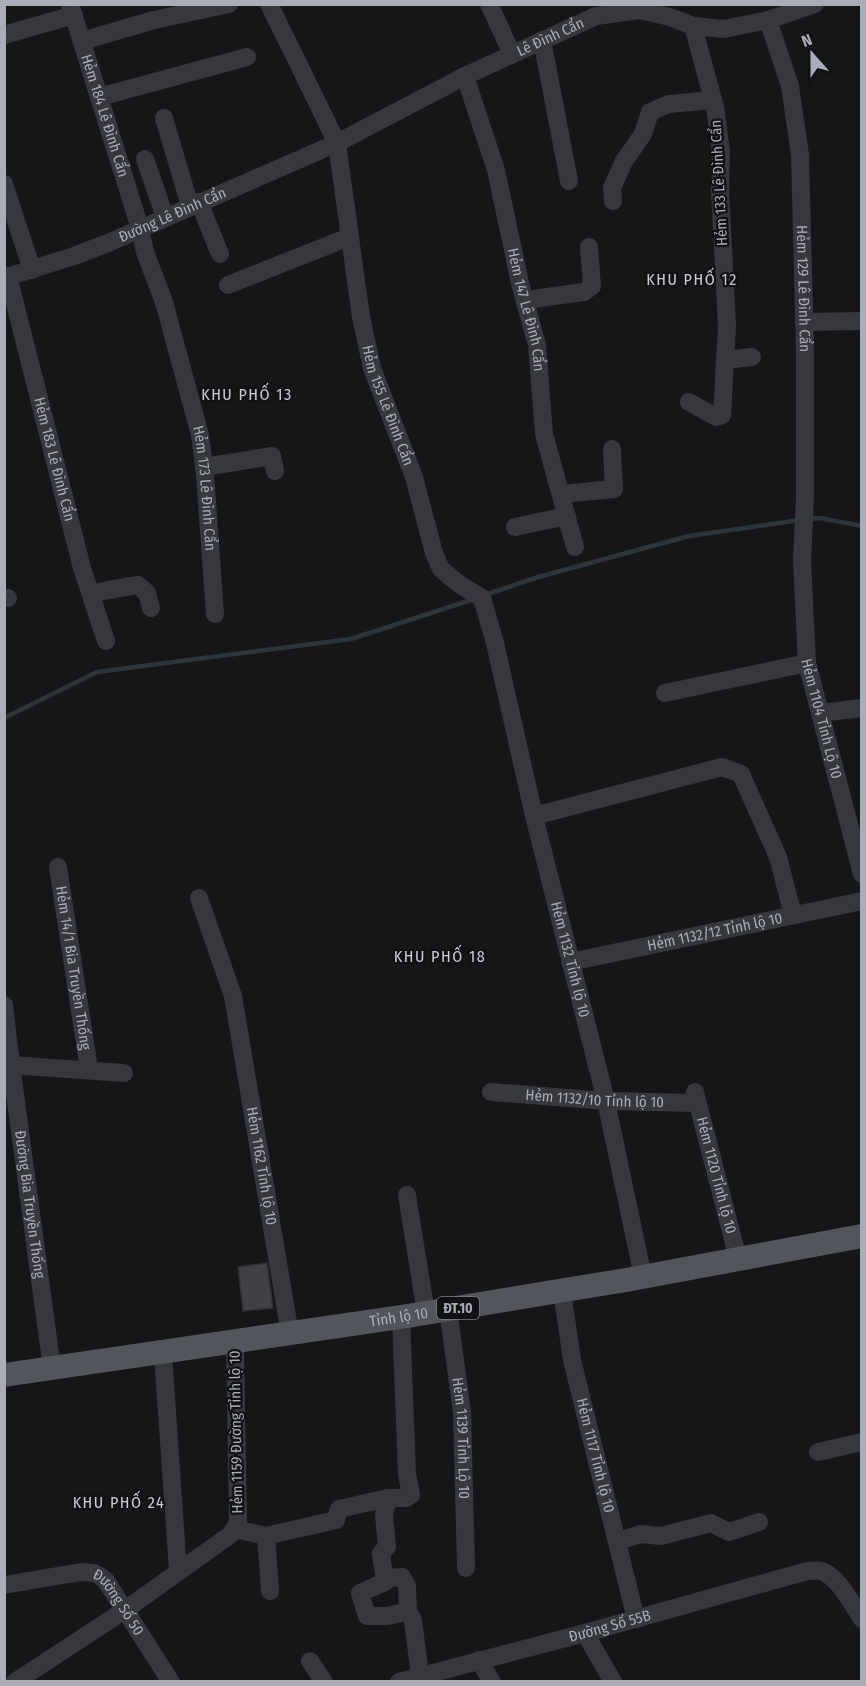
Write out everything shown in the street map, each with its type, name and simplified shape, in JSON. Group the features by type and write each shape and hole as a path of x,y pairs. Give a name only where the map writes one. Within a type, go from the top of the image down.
{"main road":[{"name":"Tỉnh lộ 10","path":"4,1376 401,1317 643,1277 861,1236"}],"street":[{"path":"82,41 154,20 229,4"},
{"name":"Hẻm 155 Lê Đình Cẩn","path":"269,4 337,143 361,317 372,368 414,477 434,553 441,569 459,584 482,598 495,643"},
{"path":"489,4 512,54"},
{"name":"Lê Đình Cẩn","path":"337,143 465,76 596,16 638,7 693,26 724,29 768,20 815,4"},
{"path":"4,35 72,10"},
{"name":"Hẻm 184 Lê Đình Cẩn","path":"72,10 140,228"},
{"name":"Hẻm 129 Lê Đình Cẩn","path":"768,20 790,87 800,154 805,499 802,560"},
{"name":"Hẻm 133 Lê Đình Cẩn","path":"688,402 716,417 722,415 727,325 720,191 721,151 713,100 693,26"},
{"path":"542,40 569,181"},
{"path":"99,97 247,57"},
{"name":"Hẻm 147 Lê Đình Cẩn","path":"465,76 496,170 537,345 544,434 575,547"},
{"path":"613,201 612,188 624,161 643,134 650,112 669,104 713,100"},
{"path":"164,118 194,204 220,254"},
{"name":"Đường Lê Đình Cẩn","path":"6,277 108,243 337,143"},
{"path":"145,159 165,217"},
{"path":"4,184 32,270"},
{"name":"Hẻm 173 Lê Đình Cẩn","path":"140,228 145,252 164,302 197,424 204,467 215,614"},
{"path":"228,285 350,237"},
{"path":"525,300 584,292 592,286 589,247"},
{"name":"Hẻm 183 Lê Đình Cẩn","path":"6,277 82,568 106,641"},
{"path":"804,322 861,321"},
{"path":"725,360 752,357"},
{"path":"561,494 614,489 612,449"},
{"path":"204,467 272,456 275,471"},
{"path":"515,527 567,516"},
{"name":"Hẻm 1104 Tỉnh Lộ 10","path":"802,560 807,663 820,713 853,803 861,873"},
{"path":"91,594 138,585 147,593 151,608"},
{"name":"Hẻm 1132 Tỉnh lộ 10","path":"495,643 534,816 606,1101 643,1277"},
{"path":"665,693 807,663"},
{"path":"820,713 861,708"},
{"path":"534,816 722,768 741,774 778,856 793,915"},
{"name":"Hẻm 14/1 Bia Truyền Thống","path":"58,867 89,1069"},
{"name":"Hẻm 1162 Tỉnh lộ 10","path":"199,898 233,996 290,1334"},
{"name":"Hẻm 1132/12 Tỉnh lộ 10","path":"570,962 861,900"},
{"name":"Đường Bia Truyền Thống","path":"4,1005 11,1065 13,1135 52,1368"},
{"path":"11,1065 124,1073"},
{"name":"Hẻm 1132/10 Tỉnh lộ 10","path":"491,1092 606,1101 696,1097"},
{"name":"Hẻm 1120 Tỉnh lộ 10","path":"696,1097 738,1259"},
{"name":"Hẻm 1139 Tỉnh Lộ 10","path":"407,1195 462,1412 466,1568"},
{"name":"Hẻm 1117 Tỉnh lộ 10","path":"562,1290 572,1360 636,1619"},
{"path":"235,1529 266,1536 336,1520 339,1509 388,1498 406,1498 411,1495 407,1474 401,1317"},
{"name":"Hẻm 1159 Đường Tỉnh lộ 10","path":"18,1681 125,1610 230,1535 235,1529 238,1522 235,1343"},
{"path":"163,1353 178,1572"},
{"path":"818,1452 861,1442"},
{"path":"388,1498 384,1514 387,1547 381,1553 385,1582 360,1593 367,1616 387,1617 408,1611"},
{"path":"618,1541 641,1534 661,1536 711,1523 729,1532 759,1522"},
{"path":"266,1536 270,1592"},
{"name":"Đường Số 55B","path":"399,1682 636,1619 807,1570 828,1574 855,1595"},
{"name":"Đường Số 50","path":"4,1585 81,1572 94,1573 106,1581 171,1682"},
{"path":"385,1578 402,1577 407,1586 408,1611 413,1620 420,1676"},
{"path":"855,1595 861,1618"},
{"path":"585,1633 613,1682"},
{"path":"479,1660 492,1682"},
{"path":"310,1661 324,1682"}],"building":[{"path":"267,1263 273,1308 243,1311 238,1267"}],"waterway":[{"path":"808,519 820,518 862,526"},
{"path":"485,595 535,578 689,536 800,520"},
{"path":"4,718 97,672 351,639 474,599"}],"district":[{"name":"KHU PHỐ 12","path":"692,279"},
{"name":"KHU PHỐ 13","path":"247,394"},
{"name":"KHU PHỐ 18","path":"440,956"},
{"name":"KHU PHỐ 24","path":"119,1502"}]}
